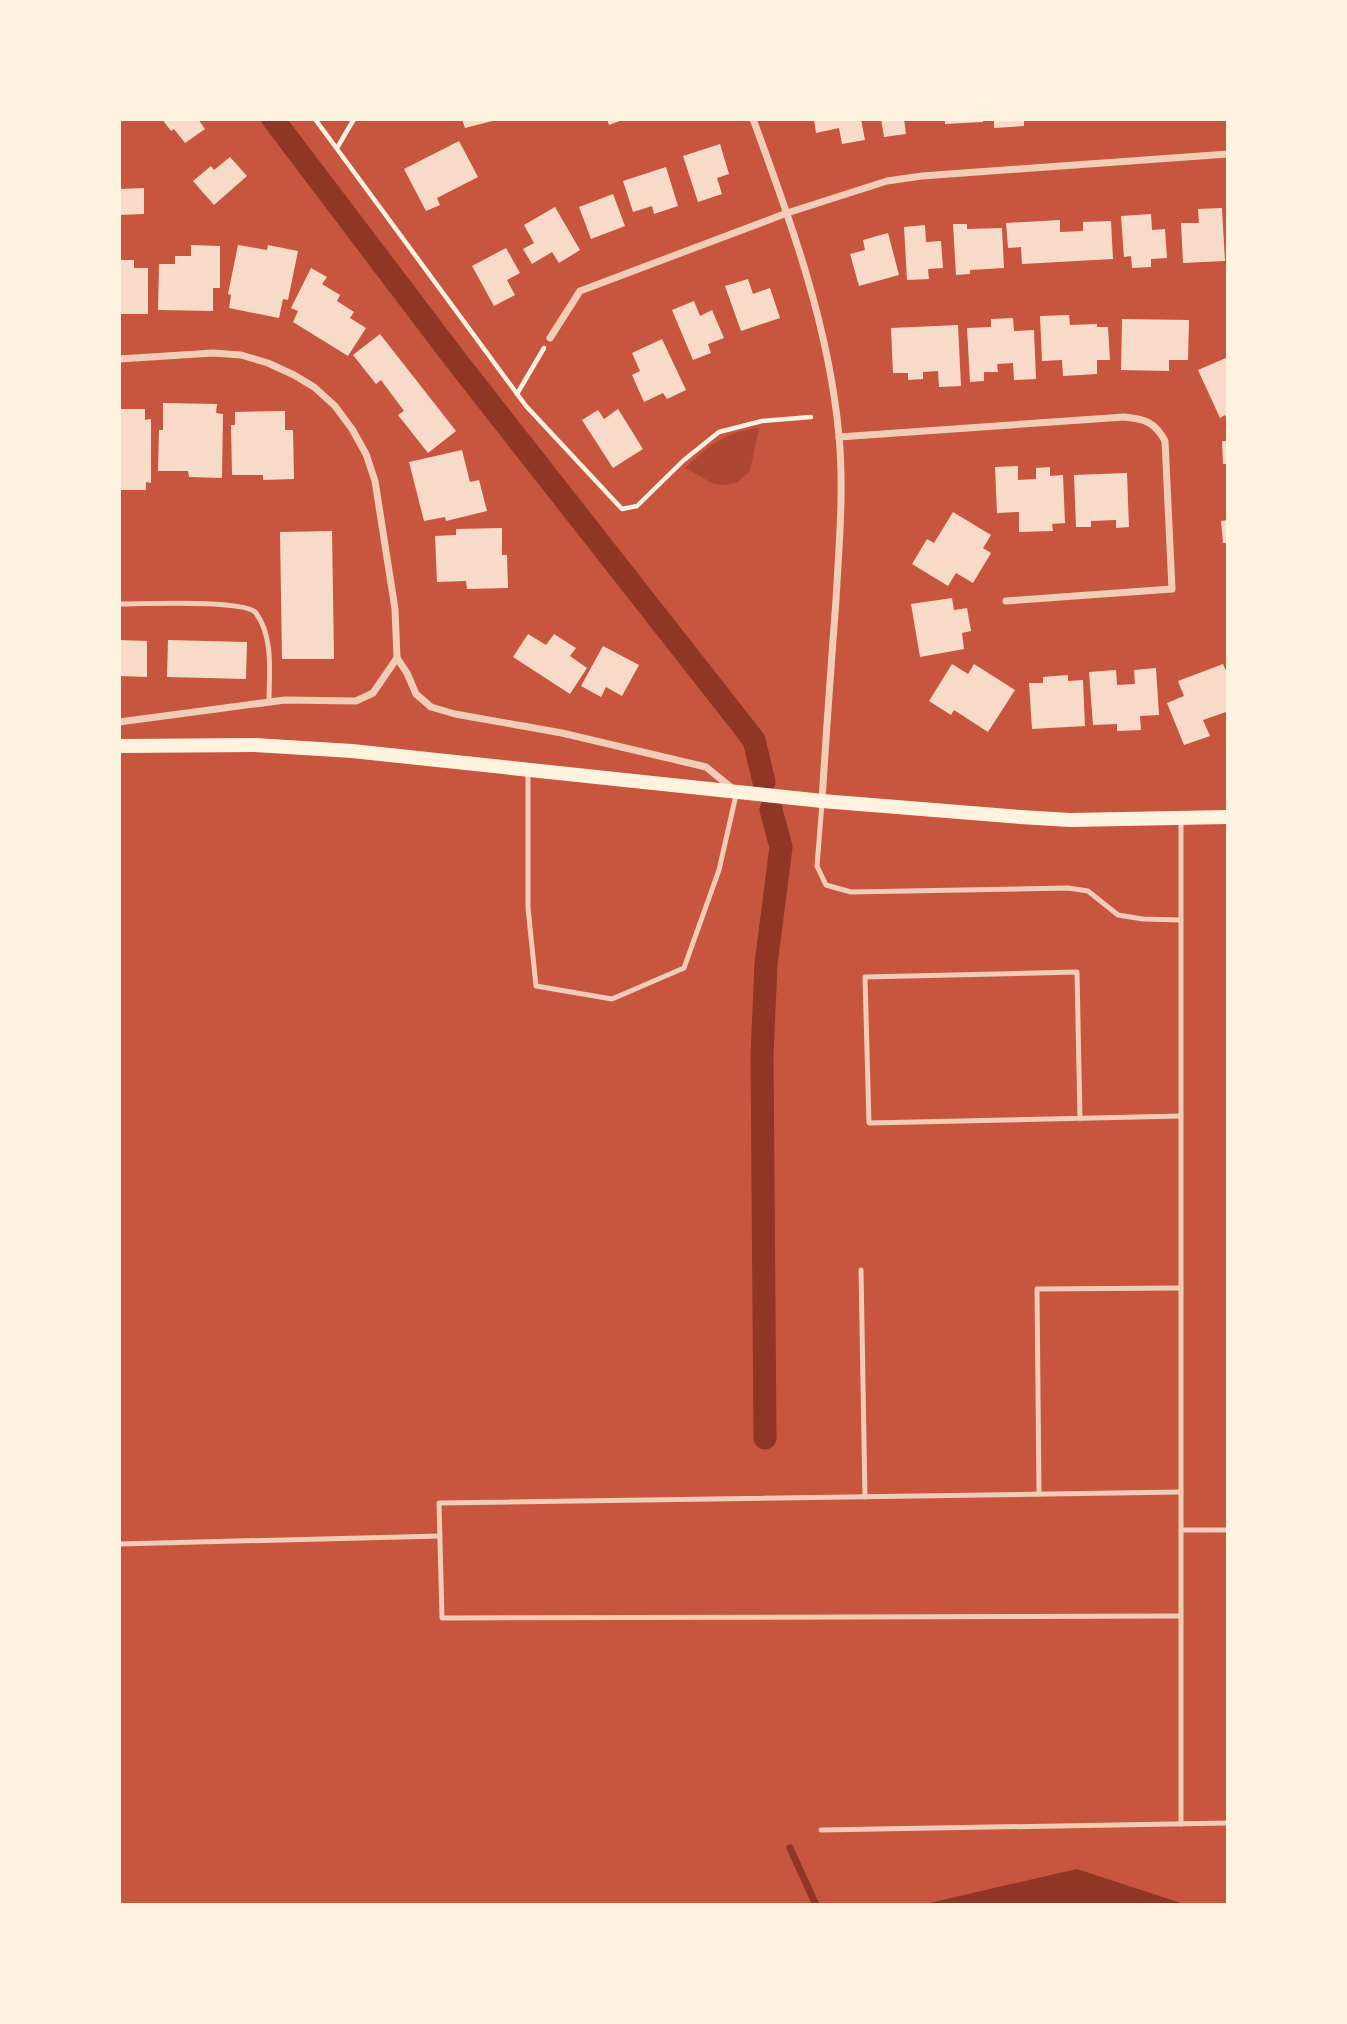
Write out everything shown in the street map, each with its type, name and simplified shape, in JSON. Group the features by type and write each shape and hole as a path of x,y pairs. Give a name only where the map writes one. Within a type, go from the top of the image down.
{"main road":[{"path":"119,746 255,745 352,751 822,802 1070,820 1228,817"}],"street":[{"path":"753,119 787,213 825,344 839,437 841,522 822,802"},
{"path":"550,338 580,291 787,213 887,181 922,176 1228,154"},
{"path":"119,359 212,353 241,355 294,375 314,387 335,406 366,454 374,481 395,609 397,658 416,694 430,707 562,733 706,767 736,792"},
{"path":"839,437 1124,417 1144,419 1158,427 1165,442 1172,589 1006,601"},
{"path":"119,722 285,700 356,701 373,693 397,658"}],"lane":[{"path":"119,604 194,604 247,607 255,611 269,646 269,702"},
{"path":"528,769 528,908 536,986 612,999 684,968 719,870 736,792"},
{"path":"822,802 817,866 826,884 851,892 1068,888 1088,891 1118,915 1181,920"},
{"path":"1181,818 1181,1824"},
{"path":"1080,1119 1077,972 865,976 869,1123 1080,1119 1181,1116"},
{"path":"861,1270 865,1497"},
{"path":"1039,1494 1037,1289 1181,1287"},
{"path":"1181,1492 439,1503 442,1618 1181,1616"},
{"path":"1181,1530 1228,1530"},
{"path":"119,1545 440,1536"},
{"path":"821,1830 1228,1823"}],"path":[{"path":"315,119 517,394 621,509 637,506 684,460 719,432 762,421 811,417"},
{"path":"337,148 354,119"},
{"path":"517,394 550,338"}],"shaded area":[{"path":"759,428 750,471 738,482 714,484 685,468 727,436"},
{"path":"1077,1869 1187,1905 925,1905 925,1904"}],"building":[{"path":"162,119 198,119 205,129 185,143"},
{"path":"462,119 496,119 496,120 465,128"},
{"path":"607,119 625,119 609,125"},
{"path":"814,119 861,119 865,140 842,144 839,128 816,133"},
{"path":"881,119 904,119 906,134 884,137"},
{"path":"945,119 983,119 983,122 945,124"},
{"path":"994,119 1024,119 1024,126 994,128"},
{"path":"459,141 478,177 437,198 440,205 426,211 404,169"},
{"path":"720,144 729,174 717,178 722,194 698,202 683,156"},
{"path":"230,157 247,176 214,205 193,181 211,166 214,170"},
{"path":"666,167 678,206 654,214 652,206 633,212 623,181"},
{"path":"144,188 144,214 119,215 119,189"},
{"path":"613,194 625,226 591,239 579,207"},
{"path":"555,207 580,250 559,263 552,252 532,264 523,249 534,243 524,225"},
{"path":"1222,208 1225,261 1183,263 1181,223 1199,223 1198,209"},
{"path":"1151,214 1152,230 1165,229 1167,258 1151,259 1151,267 1132,268 1131,256 1124,257 1121,216"},
{"path":"1060,220 1060,232 1083,231 1083,222 1111,221 1113,259 1022,264 1021,247 1008,248 1006,223"},
{"path":"953,224 967,224 967,229 1002,228 1004,268 970,270 970,274 956,275"},
{"path":"925,225 926,242 941,241 943,268 928,269 929,279 907,280 904,227"},
{"path":"888,233 899,275 859,286 850,254 865,250 863,240"},
{"path":"191,245 220,246 220,288 213,288 213,311 158,310 159,264 175,264 175,256 191,256"},
{"path":"238,245 267,250 268,245 298,251 288,300 283,299 279,318 229,308 231,295 228,294"},
{"path":"506,248 520,273 507,280 515,295 494,306 472,266"},
{"path":"119,260 134,260 134,268 148,268 148,314 119,314"},
{"path":"311,268 327,277 322,284 340,295 337,301 354,312 350,318 366,328 348,356 293,322 298,311 291,308"},
{"path":"748,279 753,294 770,288 780,318 741,331 725,286"},
{"path":"694,301 700,316 712,310 724,338 708,344 711,353 693,360 672,310"},
{"path":"1069,315 1070,325 1097,324 1097,327 1108,327 1110,360 1097,360 1097,374 1063,376 1062,360 1042,361 1040,316"},
{"path":"1013,318 1014,331 1034,330 1036,379 1014,380 1013,363 997,364 998,372 984,372 984,381 970,382 967,328 991,327 991,319"},
{"path":"1122,319 1189,320 1188,360 1169,360 1169,371 1121,370"},
{"path":"958,325 961,386 939,387 938,371 923,372 923,379 908,380 908,373 893,373 891,328"},
{"path":"380,334 456,431 428,453 398,415 404,411 381,380 376,384 353,355"},
{"path":"662,339 686,390 667,399 663,393 644,402 632,375 640,371 632,353"},
{"path":"1228,357 1228,421 1225,415 1220,418 1198,370"},
{"path":"163,403 217,404 216,413 223,414 222,478 189,477 188,471 158,471"},
{"path":"119,409 145,409 145,420 151,419 151,483 146,482 146,490 119,490"},
{"path":"618,409 643,449 613,468 582,420 598,410 604,419"},
{"path":"285,411 285,430 293,430 294,479 263,480 263,475 232,475 231,425 235,425 235,412"},
{"path":"1222,441 1228,441 1228,464 1223,464"},
{"path":"462,450 470,482 479,480 487,511 446,521 445,517 424,521 409,462"},
{"path":"1018,466 1018,480 1036,479 1036,468 1050,467 1050,476 1063,475 1065,523 1052,524 1053,531 1019,532 1019,512 997,513 995,467"},
{"path":"1127,473 1129,527 1116,528 1116,520 1091,521 1091,527 1076,527 1074,475"},
{"path":"953,512 991,535 983,548 991,553 973,583 956,573 948,586 912,564 927,539 934,543"},
{"path":"1228,520 1228,543 1223,543 1221,521"},
{"path":"502,528 502,555 507,555 508,588 467,589 466,581 437,582 435,536 456,535 456,529"},
{"path":"332,531 334,659 282,659 280,532"},
{"path":"952,598 954,610 967,608 971,631 962,633 964,649 920,657 911,604"},
{"path":"528,634 546,645 554,634 576,648 570,656 587,668 570,694 513,657"},
{"path":"119,640 147,641 147,677 119,676"},
{"path":"168,640 247,642 246,679 167,677"},
{"path":"603,646 639,665 622,696 606,687 601,697 581,686"},
{"path":"952,664 968,674 974,664 1015,690 988,732 954,710 951,715 929,701"},
{"path":"1223,664 1228,675 1228,716 1226,712 1203,720 1210,736 1184,745 1167,703 1184,696 1178,681"},
{"path":"1156,668 1159,715 1140,716 1141,730 1117,731 1117,724 1093,725 1089,672 1116,670 1117,685 1135,684 1134,670"},
{"path":"1068,675 1068,681 1083,680 1085,726 1032,729 1029,683 1043,683 1043,677"}],"waterway":[{"path":"273,119 455,359 754,740 764,782"},
{"path":"765,1438 762,1055 766,964 781,847 771,810"},
{"path":"790,1848 816,1905"}]}
